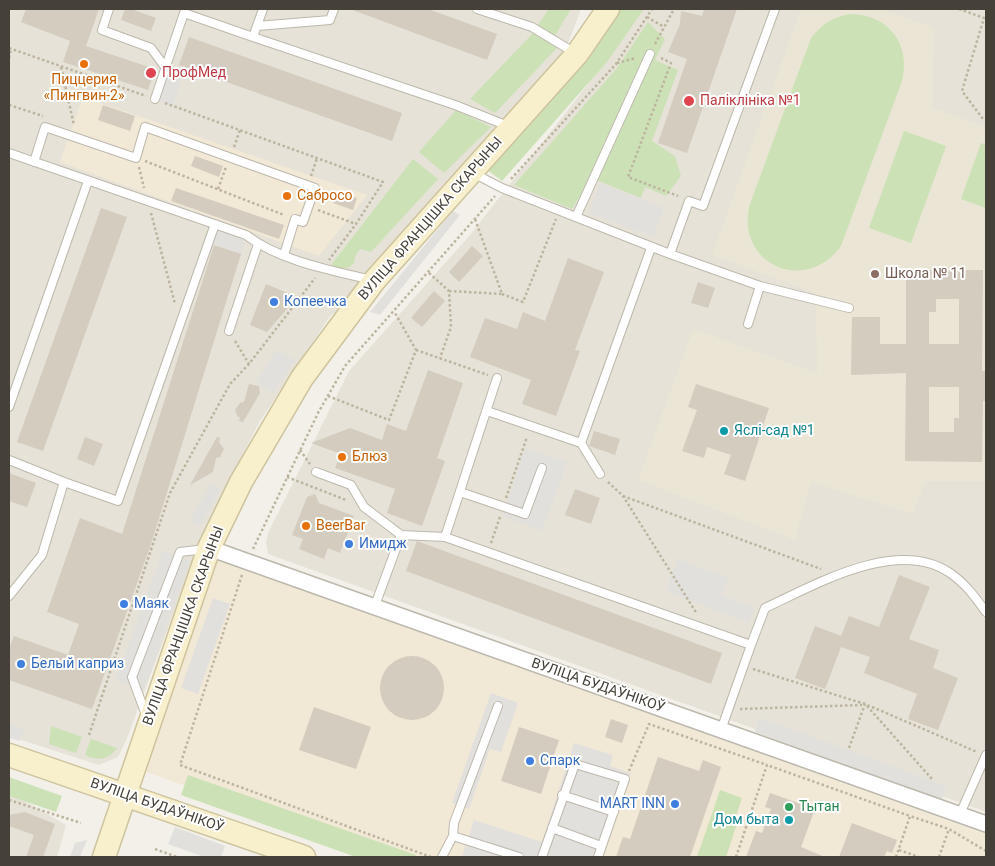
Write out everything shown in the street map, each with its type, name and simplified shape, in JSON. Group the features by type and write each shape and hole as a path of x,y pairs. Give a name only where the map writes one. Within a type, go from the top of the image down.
{"main road":[{"name":"ВУЛІЦА ФРАНЦІШКА СКАРЫНЫ","path":"104,857 209,548 241,482 302,378 374,281 576,54 608,9"},
{"name":"ВУЛІЦА БУДАЎНІКОЎ","path":"9,755 304,857"}],"street":[{"name":"ВУЛІЦА БУДАЎНІКОЎ","path":"209,548 246,563 986,824"}],"lane":[{"path":"110,9 102,30 151,48 166,67"},
{"path":"253,37 263,9"},
{"path":"257,26 330,20 334,9"},
{"path":"477,9 532,27 576,54"},
{"path":"670,254 689,201 703,206 774,9"},
{"path":"154,99 184,12 454,105 510,127"},
{"path":"576,217 650,54"},
{"path":"34,162 46,127 136,158 145,127 315,188 303,222 295,219 284,254"},
{"path":"9,153 246,235 258,244 323,268 374,281"},
{"path":"472,173 502,188 651,248 760,286 850,308"},
{"path":"9,407 88,181"},
{"path":"9,460 118,501 215,224"},
{"path":"229,331 258,244"},
{"path":"581,443 651,248"},
{"path":"748,324 760,286"},
{"path":"445,536 497,378"},
{"path":"487,411 581,443 600,474"},
{"path":"460,492 525,514 542,468"},
{"path":"316,472 351,485 364,507 401,535 445,536 751,644"},
{"path":"9,596 42,555 64,482"},
{"path":"374,608 401,535"},
{"path":"149,722 132,677 180,552 209,548"},
{"path":"721,730 765,608 837,574 899,559 926,562 949,572 970,589 986,612"},
{"path":"442,857 453,836 454,823 498,706"},
{"path":"960,814 986,755"},
{"path":"542,857 562,795 575,764 625,779 598,857"},
{"path":"562,795 614,812"},
{"path":"552,828 601,846"},
{"path":"453,836 518,857"}],"path":[{"path":"432,857 180,765 246,563 300,450 345,366 502,188 616,64 652,9"},
{"path":"959,9 984,18 962,91 983,119 986,120"},
{"path":"647,17 664,27"},
{"path":"9,58 10,49 383,182 356,224 323,268 249,364 230,384 170,493 88,735"},
{"path":"650,54 671,63 628,177 689,201"},
{"path":"61,66 74,126"},
{"path":"136,158 146,196"},
{"path":"136,158 295,219"},
{"path":"307,186 317,158"},
{"path":"149,205 180,323"},
{"path":"309,206 356,224"},
{"path":"428,273 449,292 502,294 523,302 560,211"},
{"path":"475,219 502,294"},
{"path":"440,358 451,327 449,292"},
{"path":"394,312 416,350 497,378"},
{"path":"229,331 249,364"},
{"path":"328,396 389,420 416,350"},
{"path":"488,552 531,426"},
{"path":"300,450 316,472"},
{"path":"600,474 623,496 706,629"},
{"path":"287,477 364,507"},
{"path":"623,496 837,574"},
{"path":"744,666 865,704 986,755"},
{"path":"728,709 865,704"},
{"path":"849,748 865,704"},
{"path":"865,704 932,779"},
{"path":"625,779 649,724 949,829 986,851"},
{"path":"736,857 767,765"},
{"path":"9,800 81,823"},
{"path":"896,857 910,816"},
{"path":"938,857 949,829"},
{"path":"154,849 177,857"},
{"path":"899,850 919,857"}],"shaded area":[{"path":"9,9 581,9 565,51 346,304 330,316 260,421 206,526 126,741 118,757 99,765 9,736"},
{"path":"641,9 986,9 986,812 268,554 266,541 269,531 349,371 470,235 610,56"},
{"name":"Школа № 11","path":"801,9 883,9 934,28 933,108 986,127 986,481 925,481 913,514 811,482 795,540 638,480 693,329 817,373 816,293 712,255"},
{"path":"165,67 177,71 181,80 173,105 155,99"},
{"path":"83,97 367,195 319,256 60,162"},
{"path":"600,183 664,208 653,237 589,213"},
{"path":"453,211 460,215 380,315 370,312"},
{"path":"215,224 246,235 241,254 209,242"},
{"path":"277,350 295,360 273,393 256,382"},
{"path":"525,448 567,462 542,531 503,516"},
{"path":"211,483 221,488 200,527 190,522"},
{"path":"163,551 190,561 144,690 116,680"},
{"path":"678,559 728,578 722,595 754,608 749,623 666,591"},
{"path":"216,560 986,834 986,857 389,857 143,771"},
{"path":"213,598 230,604 198,694 181,688"},
{"path":"491,693 518,703 501,752 490,749 469,809 452,803"},
{"path":"760,718 946,786 942,800 755,732"},
{"path":"9,724 24,729 20,741 9,738"},
{"path":"574,743 613,755 610,766 631,773 603,857 462,857 474,820 542,842"},
{"path":"9,792 66,825 57,857 9,857"},
{"path":"175,827 225,846 221,857 204,857 168,844"},
{"path":"87,840 80,857 70,857 75,843"}],"green space":[{"path":"549,9 571,9 554,37 537,26"},
{"path":"615,9 644,9 607,62 502,181 486,169"},
{"path":"852,14 877,20 894,34 900,44 903,55 902,81 841,246 826,261 809,269 792,270 776,266 762,256 752,242 748,225 750,204 811,38 829,22"},
{"path":"648,22 665,39 655,60 678,70 652,141 675,156 681,176 666,196 645,187 641,198 591,178 572,209 514,185 617,68"},
{"path":"533,33 557,48 495,113 470,99"},
{"path":"456,110 491,127 444,173 419,152"},
{"path":"904,131 946,146 911,243 869,228"},
{"path":"981,143 986,145 986,208 961,199"},
{"path":"413,159 438,179 371,252 360,249 355,256 354,263 348,268 337,268 331,265"},
{"path":"51,726 82,737 76,753 49,744"},
{"path":"91,739 117,748 107,757 98,759 89,757 85,755"},
{"path":"188,775 416,855 415,857 356,857 181,795"},
{"path":"9,777 62,796 56,812 9,796"},
{"path":"720,790 742,798 736,816 739,818 726,857 697,857"}],"building":[{"path":"26,9 99,9 86,46 155,69 148,90 63,62 70,41 21,22"},
{"path":"125,9 131,9 156,18 151,31 121,20"},
{"path":"350,9 428,9 497,34 487,60"},
{"name":"Паліклініка №1","path":"704,9 737,9 687,153 658,143 687,59 668,52 680,24 681,11 702,16"},
{"path":"189,37 402,113 392,141 179,65"},
{"path":"103,105 135,116 130,131 98,120"},
{"path":"195,156 223,166 219,177 191,166"},
{"path":"176,188 284,225 279,239 171,201"},
{"path":"337,192 357,198 353,210 333,203"},
{"path":"101,208 127,217 43,451 17,442"},
{"path":"214,245 241,254 151,544 92,709 9,680 9,649 14,636 68,655 79,624 47,612 80,518 122,534"},
{"path":"472,246 483,256 459,282 449,272"},
{"path":"568,258 604,272 575,350 580,351 556,416 522,404 531,380 470,357 485,318 517,329 523,312 545,321"},
{"path":"906,270 983,270 982,371 986,371 986,401 983,401 982,462 905,461 906,373 851,375 852,317 880,317 880,344 906,344","holes":["936,299 959,299 959,344 929,344 929,312 936,312","929,387 959,387 959,418 954,418 954,432 929,432"]},
{"path":"698,282 715,288 708,308 691,303"},
{"name":"Копеечка","path":"266,284 292,295 287,309 267,332 250,325"},
{"path":"434,291 445,301 422,327 411,318"},
{"path":"428,370 463,383 437,458 445,461 422,526 387,513 395,489 335,468 341,454 311,443 350,428 382,440 387,424 406,431"},
{"path":"249,384 259,386 260,393 243,422 239,421 240,417 238,417 235,410 240,403 244,402"},
{"name":"Яслі-сад №1","path":"696,384 769,408 745,481 724,474 731,455 707,447 704,458 682,451 697,410 688,407"},
{"path":"594,431 620,439 615,455 589,446"},
{"path":"85,437 103,444 94,466 77,459"},
{"path":"217,437 220,438 219,442 224,449 220,457 216,458 213,472 190,485"},
{"path":"9,473 36,483 27,507 9,501"},
{"path":"575,489 600,498 591,524 565,515"},
{"path":"315,494 319,503 354,516 340,553 328,548 324,559 299,549 303,539 292,535 307,497"},
{"path":"417,541 722,653 711,684 406,571"},
{"path":"899,575 930,587 909,639 939,650 933,668 958,678 938,730 908,719 917,694 864,673 870,657 841,647 825,689 795,678 815,626 841,636 849,616 879,627"},
{"path":"412,656 424,658 435,665 442,676 444,688 442,700 435,711 424,718 412,720 400,718 389,711 382,700 380,688 382,676 389,665 400,658"},
{"path":"314,707 371,727 356,769 299,750"},
{"path":"611,719 628,725 622,743 605,737"},
{"name":"Спарк","path":"519,727 559,740 541,794 501,781"},
{"name":"MART INN","path":"658,757 699,771 703,760 721,767 690,857 616,857 623,837 630,839"},
{"name":"Дом быта","path":"770,793 815,809 801,847 825,857 746,857 756,831 762,833 771,809 765,807"},
{"path":"25,812 55,824 43,857 26,857 34,835 9,826 9,815"},
{"path":"852,823 897,840 892,853 887,851 884,857 839,857"}],"place":[{"name":"Пиццерия «Пингвин-2»","path":"84,64"},
{"name":"ПрофМед","path":"151,73"},
{"name":"Паліклініка №1","path":"689,101"},
{"name":"Сабросо","path":"287,196"},
{"name":"Школа № 11","path":"875,274"},
{"name":"Копеечка","path":"274,302"},
{"name":"Яслі-сад №1","path":"724,431"},
{"name":"Блюз","path":"342,457"},
{"name":"BeerBar","path":"306,526"},
{"name":"Имидж","path":"349,544"},
{"name":"Маяк","path":"124,604"},
{"name":"Белый каприз","path":"21,664"},
{"name":"Спарк","path":"530,761"},
{"name":"MART INN","path":"675,804"},
{"name":"Тытан","path":"789,807"},
{"name":"Дом быта","path":"789,820"}]}
